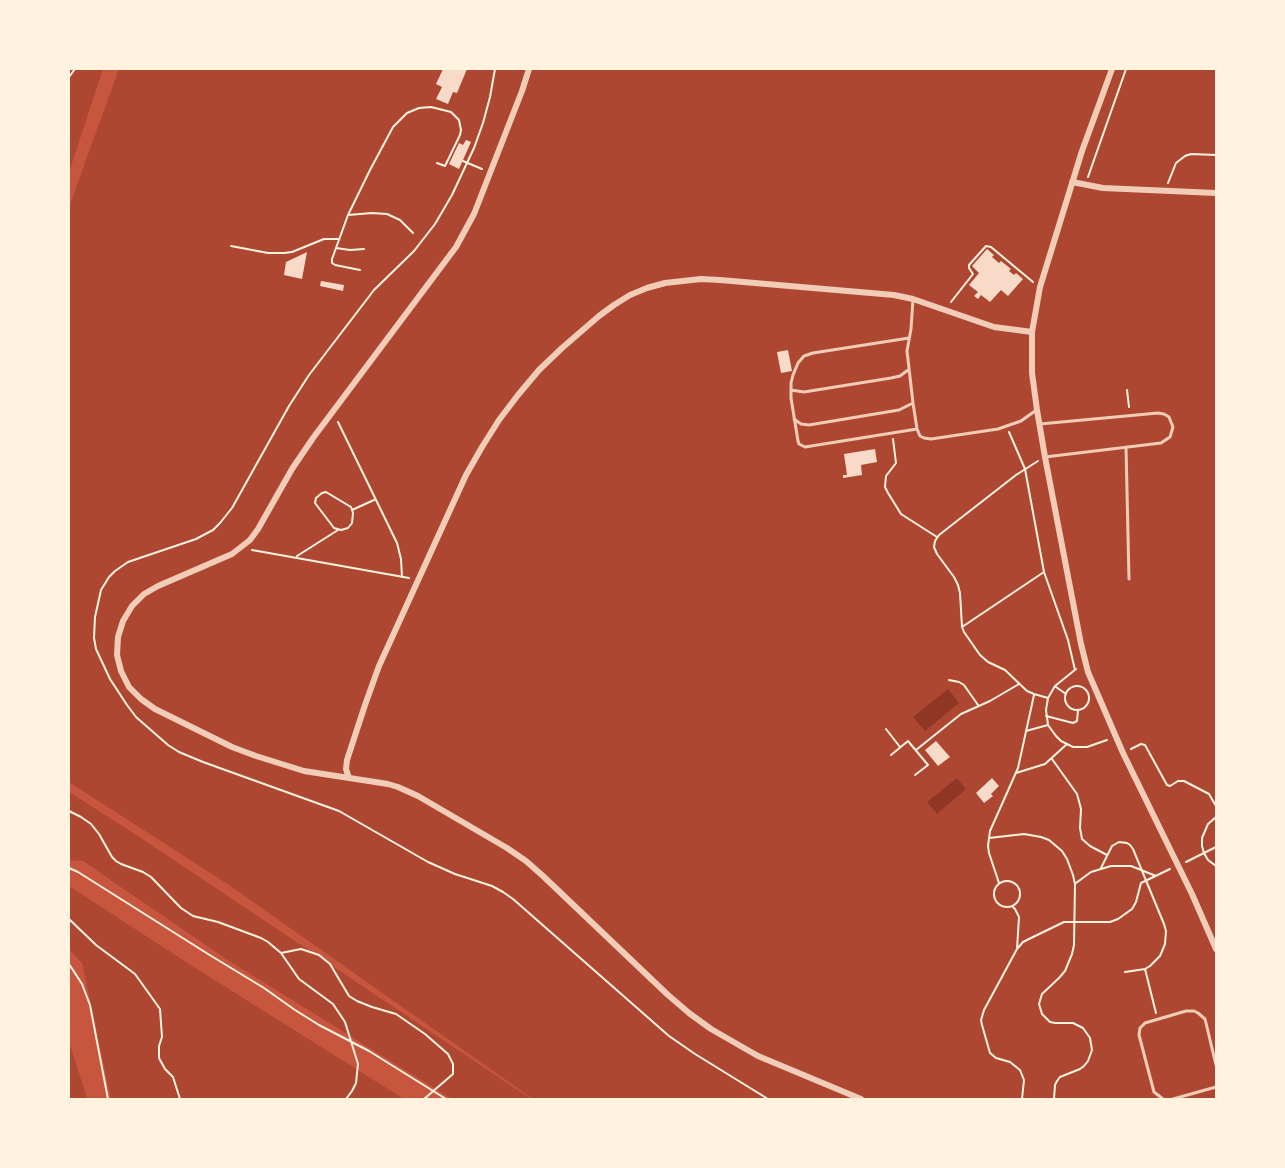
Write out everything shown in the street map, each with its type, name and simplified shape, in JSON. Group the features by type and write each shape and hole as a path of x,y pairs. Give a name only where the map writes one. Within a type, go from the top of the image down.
{"street":[{"path":"529,69 472,220 459,242 302,453 250,540 223,559 158,586 144,594 132,606 123,621 118,637 117,655 121,671 129,687 155,709 232,747 304,771 388,784 409,791 526,861 668,995 711,1029 758,1056 861,1099"},
{"path":"1112,69 1072,182 1040,287 1032,332 1031,354 1037,410 1085,661 1123,753 1216,949"},
{"path":"1072,182 1103,188 1216,194"},
{"path":"349,778 346,769 347,760 372,686 466,475 499,420 518,394 562,348 614,304 647,288 674,281 701,279 873,292 913,299 994,327 1032,332"}],"lane":[{"path":"913,299 913,318 907,351 913,403 920,436 927,439 1006,426 1021,421 1037,410"},
{"path":"909,338 808,354 798,363 793,375 791,390 798,441 805,447 917,429"},
{"path":"791,390 804,392 891,378 900,376 909,370"},
{"path":"795,419 801,424 809,425 899,411 913,403"},
{"path":"1040,424 1164,414 1172,421 1173,432 1161,443 1046,457"},
{"path":"1126,447 1129,579"},
{"path":"1162,1099 1154,1092 1139,1035 1142,1025 1186,1011 1198,1013 1206,1023 1216,1065"},
{"path":"1173,1099 1216,1087"},
{"path":"1191,1094 1192,1099"}],"path":[{"path":"69,77 75,69"},
{"path":"495,69 483,123 445,210 425,238 374,290 309,375 226,516 213,530 204,535 128,562 109,577 101,590 94,617 96,649 110,679 127,705 136,717 168,745 203,762 339,811 428,862 503,892 669,1036 768,1099"},
{"path":"1085,185 1126,69"},
{"path":"360,270 333,264 332,259 348,215 370,170 393,127 407,113 419,108 432,107 444,109 457,117 461,130 451,156 445,166 437,163"},
{"path":"1165,191 1173,168 1180,159 1191,154 1216,155"},
{"path":"463,161 490,173"},
{"path":"348,215 387,214 400,220 413,233"},
{"path":"231,246 268,253 284,253 324,239 340,239"},
{"path":"945,310 973,274 969,265 986,246 1040,287"},
{"path":"336,248 364,249"},
{"path":"1127,390 1130,416"},
{"path":"333,411 397,543 402,577"},
{"path":"1006,426 1025,469 1044,572 1066,632 1075,669"},
{"path":"892,433 896,463 886,476 885,487 901,514 937,537"},
{"path":"1046,457 1025,469 937,537 934,544 935,551 958,585 964,632 983,659 1005,670 1019,684 1034,694 1048,698"},
{"path":"296,557 338,530 345,530 350,526 353,513 349,504 328,493 322,493 316,498 316,504 331,525 338,530"},
{"path":"352,510 376,499"},
{"path":"241,548 419,580"},
{"path":"962,627 1044,572"},
{"path":"1085,661 1055,686 1048,698 1046,704 1048,725 1056,736 1073,747 1087,747 1116,737"},
{"path":"949,680 964,685 978,705"},
{"path":"916,750 961,714 1019,684"},
{"path":"1055,686 1066,694"},
{"path":"1077,686 1088,693 1089,698 1086,706 1078,710 1069,707 1066,703 1066,694 1072,687 1077,686"},
{"path":"999,883 989,853 989,838 992,824 1016,773 1034,694"},
{"path":"1046,716 1074,723 1078,719 1078,710"},
{"path":"1026,731 1048,725"},
{"path":"886,729 900,747"},
{"path":"891,755 908,741 928,765 915,775"},
{"path":"1016,773 1041,766 1067,744"},
{"path":"1123,753 1140,744 1145,745 1167,785 1184,781 1209,794 1216,806"},
{"path":"1052,759 1077,794 1081,809 1082,839 1107,855"},
{"path":"69,811 91,824 116,861 151,876 187,912 261,938 275,947 299,979 325,998 340,1013 358,1064 356,1083 346,1099"},
{"path":"1216,817 1208,824 1202,838 1204,853 1208,860 1216,866"},
{"path":"989,838 1024,834 1049,840 1062,851 1074,875 1074,945 1069,962 1059,978 1042,994 1039,1004 1045,1018 1050,1022 1073,1023 1083,1028 1090,1038 1092,1050 1084,1066 1060,1077 1055,1085 1054,1099"},
{"path":"1101,868 1109,849 1115,843 1127,843 1133,849 1164,924 1166,937 1160,956 1145,969 1125,972"},
{"path":"1022,1099 1023,1075 1017,1066 996,1058 990,1053 981,1020 984,1010 1017,949 1030,938 1060,923 1110,922 1118,919 1132,909 1140,884 1216,848"},
{"path":"1075,884 1082,877 1101,868 1121,865 1142,869 1156,876"},
{"path":"69,868 264,988 303,1015 369,1051 446,1099"},
{"path":"1011,906 1019,898 1018,888 1004,881 999,883 994,891 995,900 1002,906 1011,906 1019,917 1017,949"},
{"path":"69,919 96,945 135,974 160,1009 162,1037 159,1058 173,1077 180,1099"},
{"path":"281,953 301,950 318,955 330,964 349,996 372,1007 396,1014 425,1034 448,1054 453,1064 453,1074 424,1099"},
{"path":"69,964 82,984 90,1005 108,1099"},
{"path":"1145,969 1158,1019"}],"shaded area":[{"path":"69,69 103,69 69,172"},
{"path":"119,69 1216,69 1216,1099 533,1099 229,885 69,782 69,207"},
{"path":"948,689 959,703 925,731 913,717"},
{"path":"957,778 966,789 937,814 927,802"},
{"path":"69,792 531,1099 452,1099 226,959 83,861 69,860"},
{"path":"69,886 404,1099 111,1099 82,963 69,949"},
{"path":"69,1042 87,1098 87,1099 69,1099"}],"building":[{"path":"443,69 467,69 457,93 453,92 448,104 436,99 442,87 436,84"},
{"path":"466,140 471,142 459,169 449,164 459,143 463,145"},
{"path":"987,249 999,263 1001,261 1011,269 1009,271 1023,279 1008,296 1001,290 990,302 981,295 978,299 974,296 978,292 969,285 979,273 972,266"},
{"path":"307,252 302,279 284,275 286,262"},
{"path":"321,281 344,285 343,291 320,286"},
{"path":"788,350 792,371 781,373 777,352"},
{"path":"875,449 877,462 861,465 862,475 843,478 843,475 847,475 844,454"},
{"path":"936,741 950,757 938,766 925,750"},
{"path":"992,778 999,786 991,794 993,796 984,803 976,793"}]}
